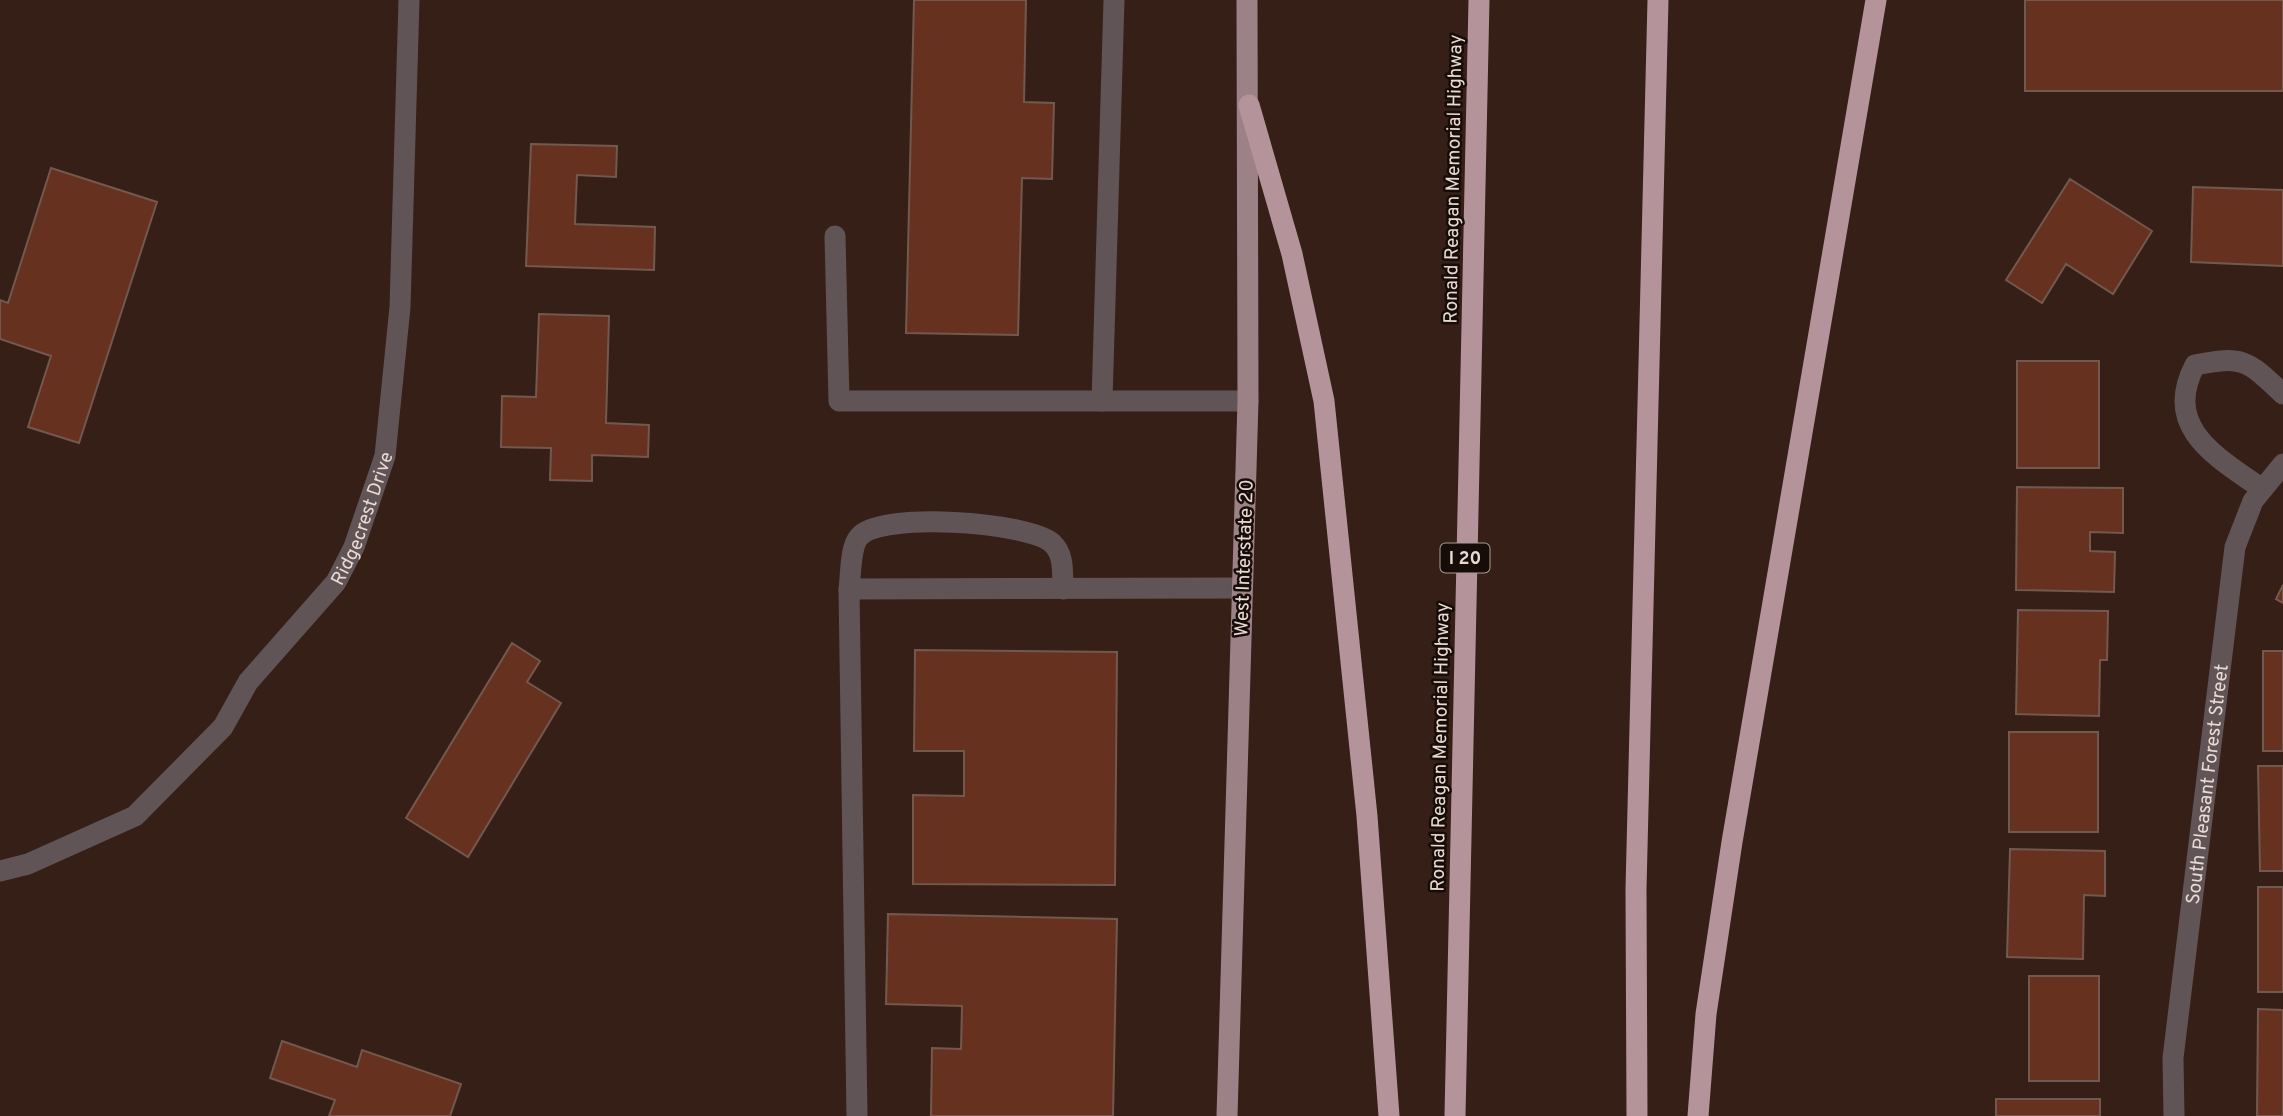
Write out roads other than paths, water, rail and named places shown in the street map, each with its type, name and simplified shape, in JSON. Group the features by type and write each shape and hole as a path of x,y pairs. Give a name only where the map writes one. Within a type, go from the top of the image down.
{"highway":[{"name":"Ronald Reagan Memorial Highway","path":"1455,1116 1479,0"},
{"path":"1637,1116 1636,889 1658,0"},
{"path":"1698,1116 1706,1014 1732,842 1875,0"},
{"path":"1249,105 1292,254 1324,401 1348,604 1389,1116"}],"main road":[{"name":"West Interstate 20","path":"1227,1116 1248,401 1247,0"}],"street":[{"name":"Ridgecrest Drive","path":"0,871 28,864 135,816 223,727 248,682 337,582 354,547 385,456 400,307 409,0"},
{"path":"1102,401 1114,0"},
{"path":"835,236 839,401 1248,401"},
{"path":"2262,489 2198,440 2184,407 2184,385 2195,365 2223,359 2245,361 2283,394"},
{"name":"South Pleasant Forest Street","path":"2174,1116 2173,1058 2235,547 2253,501 2283,464"},
{"path":"858,1116 849,589 857,538 870,527 901,521 1018,529 1051,542 1061,554 1063,589"},
{"path":"849,589 1242,588"}]}
